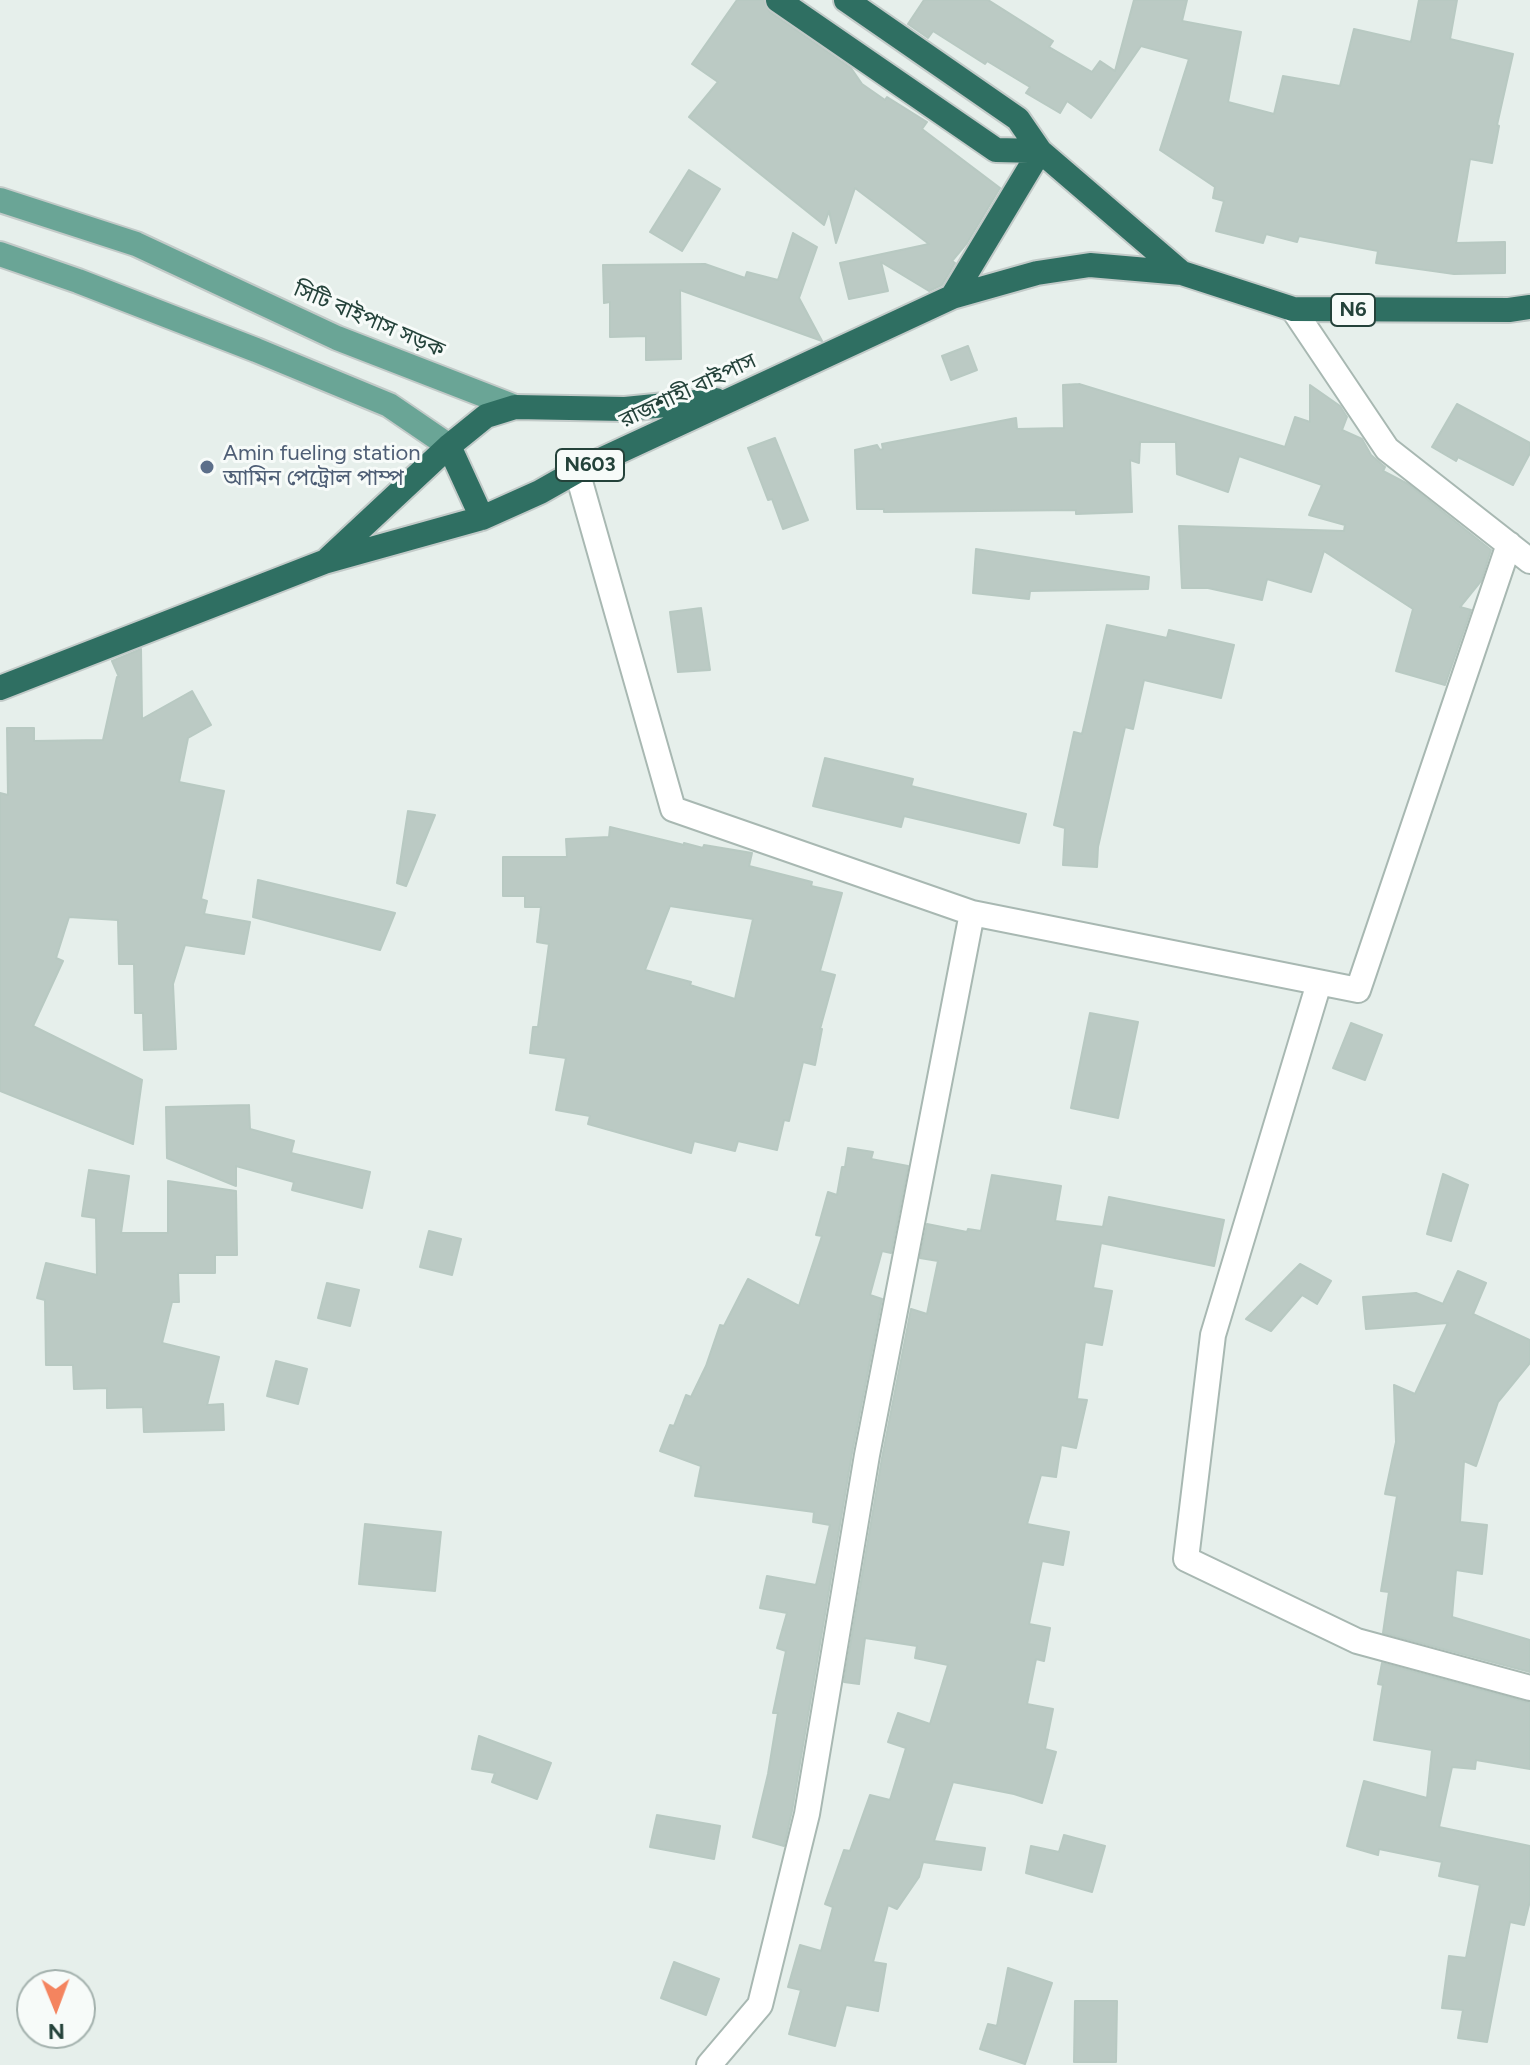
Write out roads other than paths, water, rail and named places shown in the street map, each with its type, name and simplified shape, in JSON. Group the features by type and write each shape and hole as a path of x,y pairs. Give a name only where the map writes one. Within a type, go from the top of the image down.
{"highway":[{"path":"778,0 996,150 1040,151 952,297"},
{"name":"N6","path":"846,0 1018,119 1040,151 1182,273 1293,309 1461,310 1530,307"},
{"name":"রাজশাহী বাইপাস","path":"0,688 324,562 482,518 952,297 1037,273 1090,265 1182,273"},
{"name":"সিটি বাইপাস সড়ক","path":"515,407 625,409 734,399"},
{"path":"324,562 449,446 486,416 515,407"},
{"path":"449,446 482,518"}],"main road":[{"name":"সিটি বাইপাস সড়ক","path":"0,200 136,244 337,338 515,407"},
{"path":"0,254 226,338 389,405 449,446"}],"street":[{"path":"1293,309 1387,449 1530,561"},
{"path":"577,471 673,809 972,913 1358,990 1509,544"},
{"path":"709,2065 760,2005 807,1814 867,1455 972,913"},
{"path":"1319,983 1213,1335 1186,1559 1357,1641 1530,1688"}],"place":[{"name":"Amin fueling station আমিন পেট্রোল পাম্প","path":"207,467"}]}
